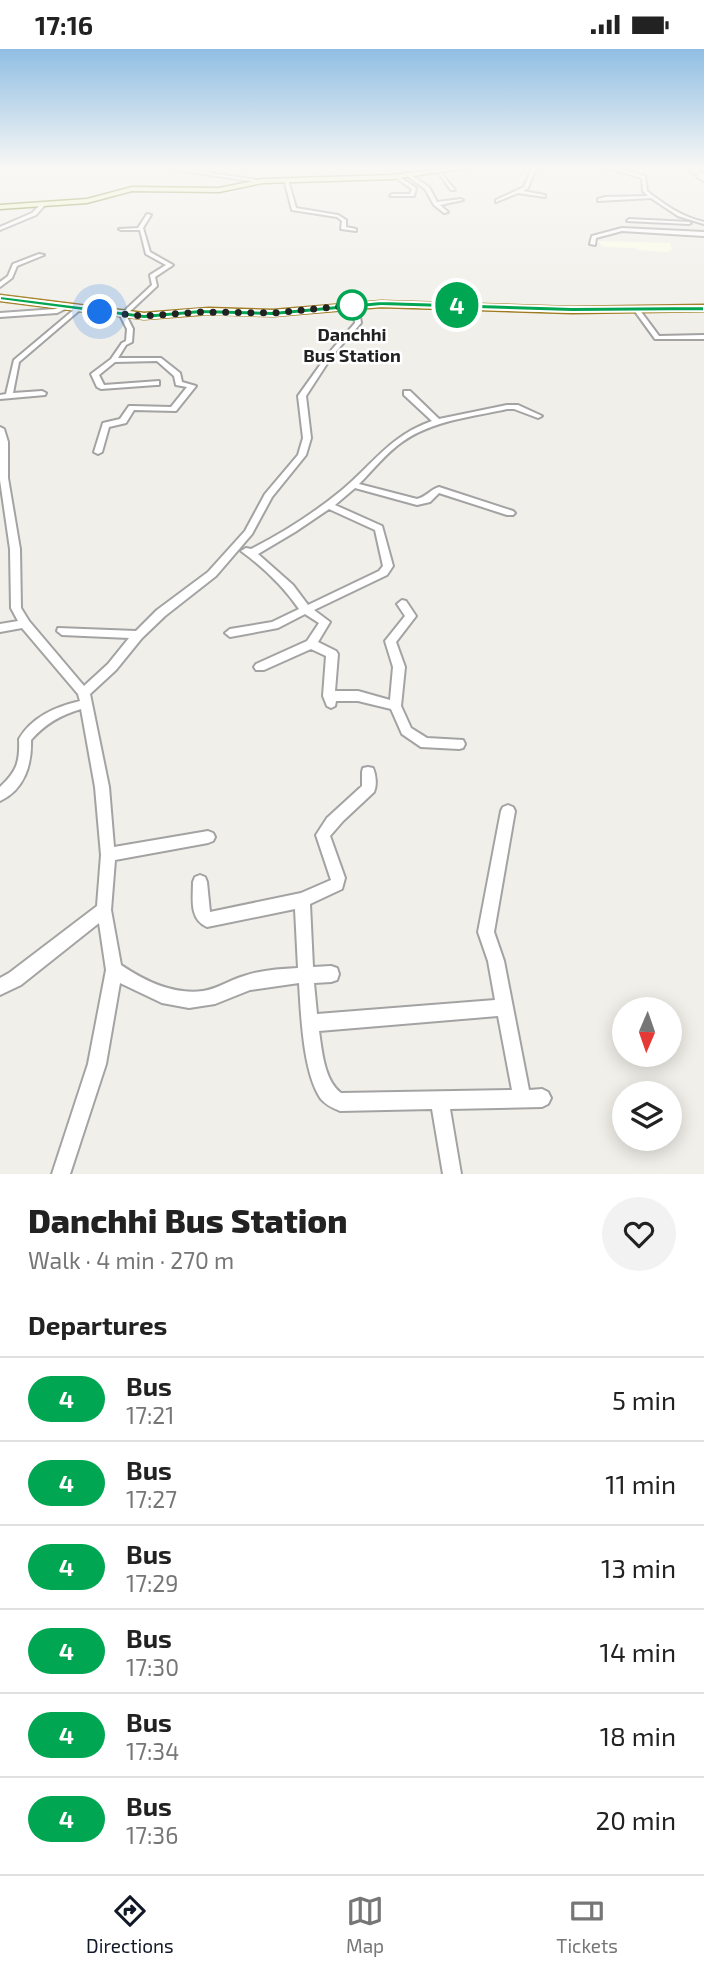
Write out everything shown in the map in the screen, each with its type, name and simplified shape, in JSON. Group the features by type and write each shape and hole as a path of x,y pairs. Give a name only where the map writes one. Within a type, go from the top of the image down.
{"main road":[{"path":"0,298 123,315 152,316 209,311 273,313 355,305 427,304 637,310 704,308"}],"street":[{"path":"0,229 19,220"},
{"path":"140,228 145,220"},
{"path":"344,220 343,228 354,230"},
{"path":"637,220 702,224"},
{"path":"121,229 140,228"},
{"path":"140,228 143,230 148,253 170,265 152,276 155,285 123,315 131,336 129,342 124,344 113,360 95,374 101,387 156,383"},
{"path":"593,244 594,237 615,229 704,235"},
{"path":"0,285 10,277 15,265 41,255"},
{"path":"0,795 14,783 26,762 25,739 42,719 84,698 138,635 161,613 212,574 249,532 268,496 302,455 307,438 302,396 330,355 358,323 355,305"},
{"path":"0,315 57,311 65,307"},
{"path":"42,393 4,396 16,361 78,309"},
{"path":"637,310 657,338 704,337"},
{"path":"98,451 106,425 123,421 132,408 173,409 192,386 178,383 177,375 159,359 113,360"},
{"path":"407,393 438,422"},
{"path":"252,553 283,537 328,505 353,485 398,441 438,422 515,407 538,416"},
{"path":"0,429 5,442 4,506 15,549 16,608 25,624 84,698 102,787 108,856 104,910 114,970 97,1064 61,1174"},
{"path":"353,485 417,502 424,502 434,492 439,491 510,513"},
{"path":"230,633 274,625 383,573 388,566 379,528 328,505"},
{"path":"236,548 252,553 289,587 306,610 326,623 311,645 260,667"},
{"path":"402,604 411,616 390,641 399,667 395,706 406,731 415,739 425,743 459,744"},
{"path":"0,628 25,624"},
{"path":"62,631 138,635"},
{"path":"311,645 332,654 330,700 358,696 395,706"},
{"path":"200,882 201,914 207,920 302,900 337,884 338,878 323,835 329,824 352,808 369,788 368,772"},
{"path":"508,811 486,932 496,961 522,1099"},
{"path":"108,856 208,837"},
{"path":"302,900 311,1023 318,1069 325,1089 332,1098 340,1102 542,1098"},
{"path":"0,987 15,979 104,910"},
{"path":"114,970 174,999 213,997 251,981 331,974"},
{"path":"311,1023 504,1007"},
{"path":"440,1101 452,1174"}],"shaded area":[{"path":"597,241 670,243 672,249 667,252 604,247"}],"bus line":[{"name":"4","path":"0,298 144,316 201,312 273,313 381,304 572,310 704,308"}],"place":[{"name":"Danchhi Bus Station","path":"352,305"}],"route":[{"path":"100,312 144,316 201,312 273,313 355,305 352,305"}]}
